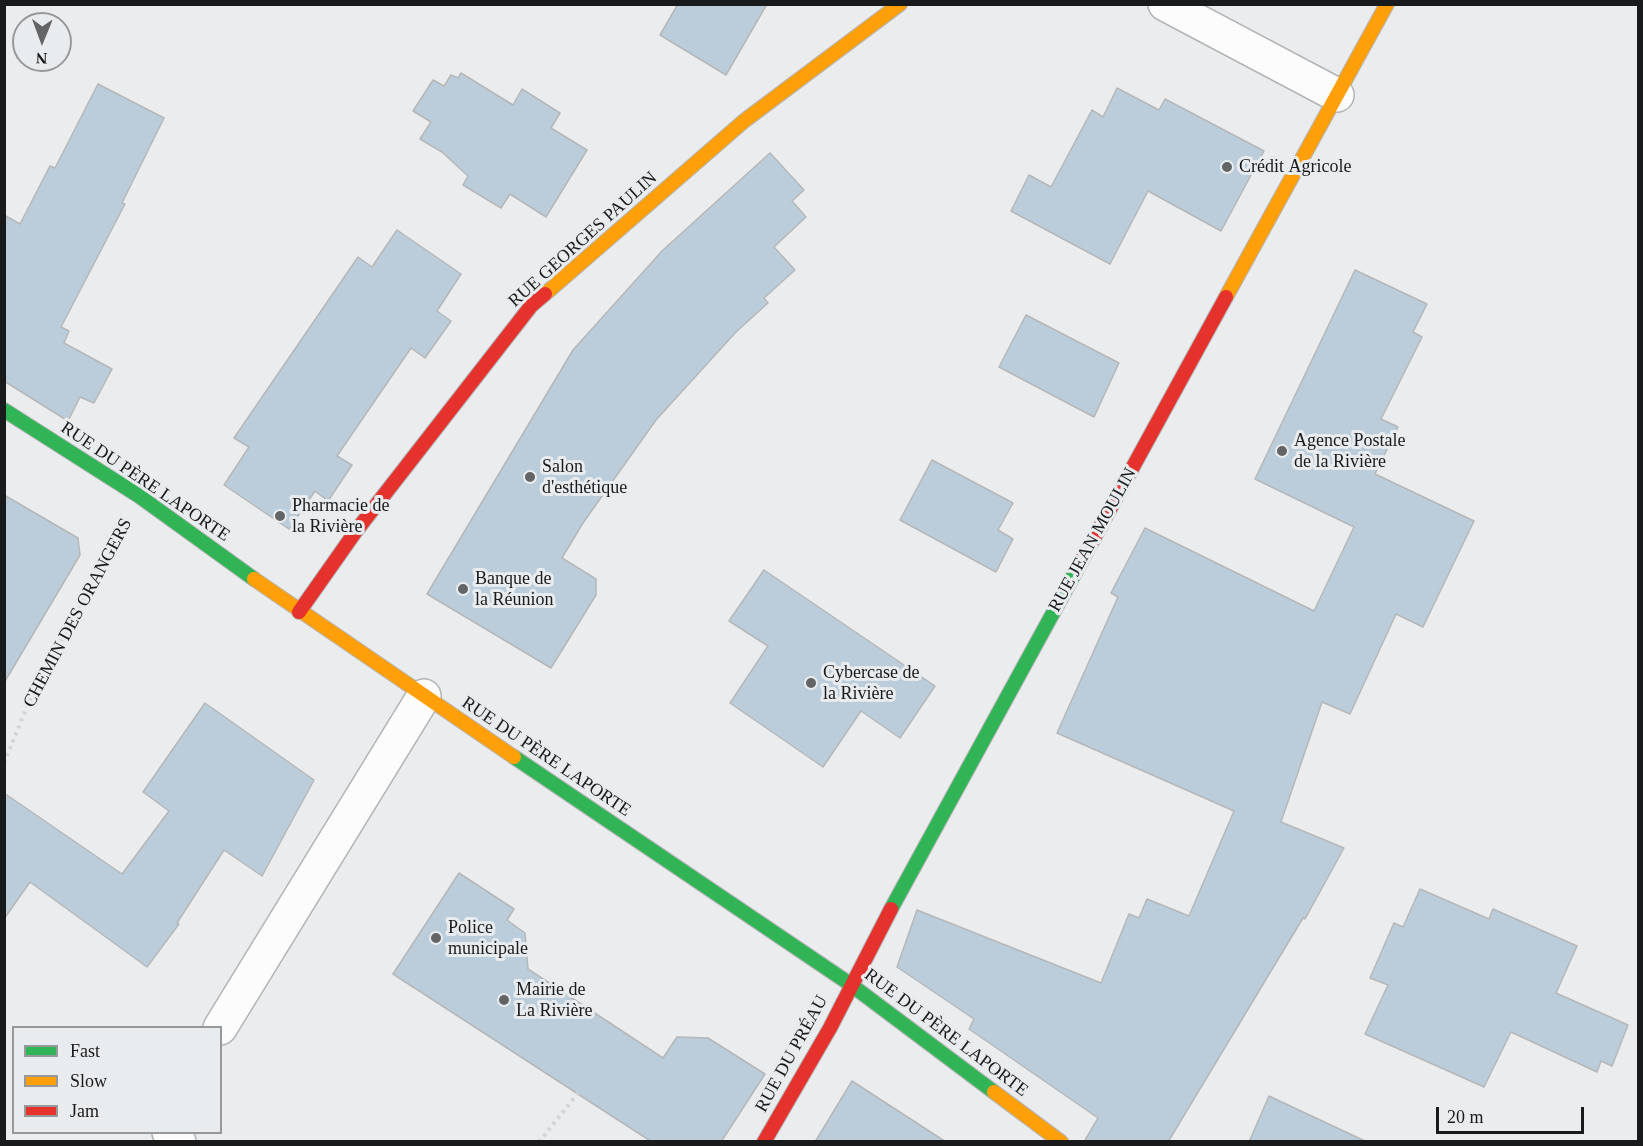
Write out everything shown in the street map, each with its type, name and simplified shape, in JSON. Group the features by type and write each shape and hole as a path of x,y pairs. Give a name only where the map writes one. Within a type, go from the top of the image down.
{"street":[{"name":"RUE GEORGES PAULIN","path":"299,612 356,531 531,306 744,121 900,4"},
{"path":"1165,4 1337,95"},
{"name":"RUE JEAN MOULIN","path":"850,984 1387,4"},
{"name":"RUE DU PÈRE LAPORTE","path":"4,410 139,496 299,612 850,984 1061,1142"},
{"path":"221,1026 424,696"},
{"name":"RUE DU PRÉAU","path":"764,1142 830,1028 850,984"}],"path":[{"name":"CHEMIN DES ORANGERS","path":"4,764 30,699 139,496"},
{"path":"539,1142 578,1093"}],"building":[{"path":"678,4 767,4 726,75 660,35"},
{"path":"461,73 513,105 522,89 560,113 551,128 587,150 546,217 510,194 501,208 463,185 468,176 442,152 420,139 431,122 413,111 433,80 444,86 451,75 458,78"},
{"path":"98,84 164,118 122,203 125,204 61,327 69,331 64,343 112,369 94,403 80,397 68,421 4,381 4,215 20,224 50,166 55,168"},
{"path":"1117,88 1159,110 1165,99 1264,151 1221,231 1148,191 1110,264 1011,211 1029,175 1051,187 1092,110 1103,117"},
{"path":"770,153 804,190 792,201 806,217 774,247 795,270 764,298 768,303 736,332 656,420 583,523 562,558 596,579 596,595 551,668 427,594 573,350 662,251"},
{"path":"397,230 461,274 437,311 451,321 425,358 411,348 337,456 352,465 328,501 315,491 289,529 224,485 249,447 234,438 358,257 372,267"},
{"path":"1355,270 1427,304 1413,332 1422,337 1381,419 1398,427 1375,474 1474,521 1423,627 1396,614 1350,714 1322,702 1281,822 1344,848 1305,919 1303,918 1168,1142 1084,1142 1098,1118 969,1029 974,1019 897,967 917,910 1101,983 1129,914 1139,918 1147,899 1189,916 1234,811 1057,733 1118,597 1111,593 1145,528 1314,611 1354,527 1255,479"},
{"path":"1026,315 1119,363 1094,417 999,367"},
{"path":"932,460 1013,503 998,530 1013,539 996,572 900,520"},
{"path":"4,495 78,538 80,555 4,683"},
{"path":"764,570 935,686 900,738 861,711 823,767 730,703 768,646 729,621"},
{"path":"205,703 314,780 262,876 224,850 177,923 179,924 147,967 30,882 4,919 4,793 122,874 169,811 143,792"},
{"name":"Mairie de La Rivière","path":"459,873 514,909 507,920 525,933 528,969 663,1058 677,1037 708,1038 765,1074 721,1142 652,1142 393,974"},
{"path":"1420,889 1489,919 1493,909 1577,946 1556,993 1628,1025 1612,1066 1601,1061 1597,1072 1511,1032 1484,1087 1365,1034 1388,985 1370,978 1394,923 1403,927"},
{"path":"852,1081 946,1142 815,1142"},
{"path":"1269,1096 1367,1142 1249,1142"}],"traffic: fast":[{"path":"4,410 139,496 254,579"},
{"path":"891,909 1082,560"},
{"path":"514,757 850,984 994,1092"}],"traffic: slow":[{"path":"545,294 744,121 900,4"},
{"path":"1226,297 1387,4"},
{"path":"254,579 514,757"},
{"path":"994,1092 1061,1142"}],"traffic: jam":[{"path":"299,612 356,531 531,306 545,294"},
{"path":"1082,560 1226,297"},
{"path":"764,1142 830,1028 891,909"}],"place":[{"name":"Crédit Agricole","path":"1227,167"},
{"name":"Agence Postale de la Rivière","path":"1282,451"},
{"name":"Salon d'esthétique","path":"530,477"},
{"name":"Pharmacie de la Rivière","path":"280,516"},
{"name":"Banque de la Réunion","path":"463,589"},
{"name":"Cybercase de la Rivière","path":"811,683"},
{"name":"Police municipale","path":"436,938"},
{"name":"Mairie de La Rivière","path":"504,1000"}]}
